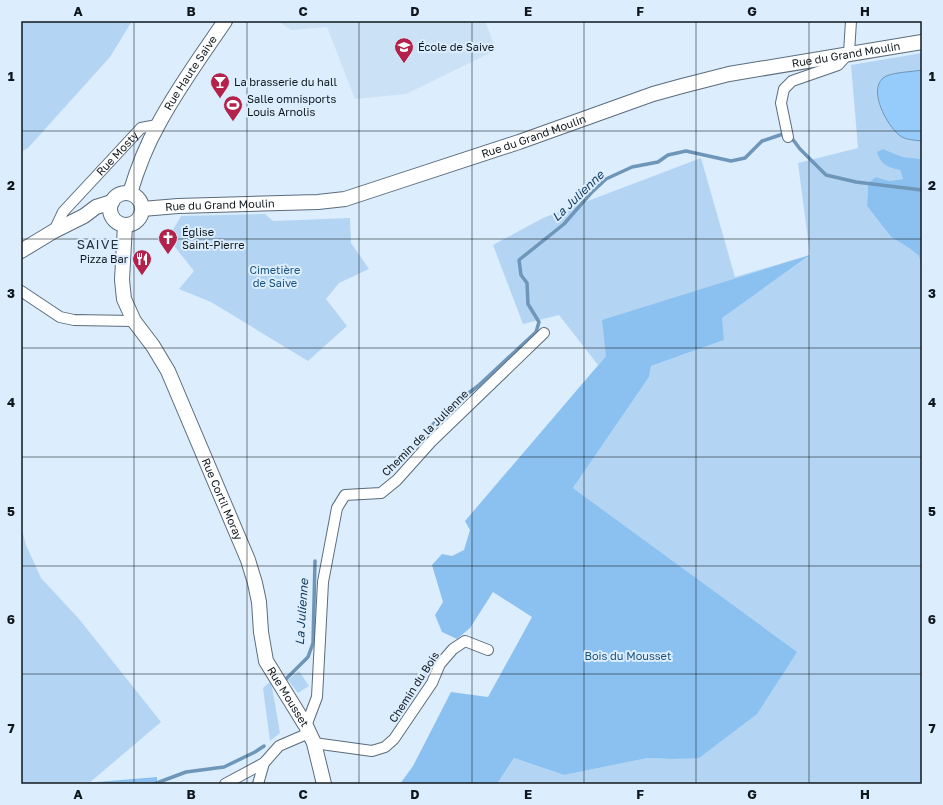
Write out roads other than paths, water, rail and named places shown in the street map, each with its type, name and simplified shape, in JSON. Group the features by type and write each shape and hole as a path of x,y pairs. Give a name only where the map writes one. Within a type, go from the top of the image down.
{"street":[{"name":"Rue Haute Saive","path":"157,125 225,21"},
{"path":"788,134 781,103 784,89 792,81 838,65 849,53 850,21"},
{"name":"Rue du Grand Moulin","path":"142,209 200,205 318,202 345,199 519,142 653,94 682,86 729,74 922,42"},
{"name":"Rue Mosty","path":"130,194 135,177 157,125"},
{"name":"Rue Mosty","path":"54,231 63,212 141,128 157,125"},
{"path":"21,251 54,231 84,216 96,207 112,202 120,195 130,194 139,199 142,209 139,218 131,224 120,224 112,216 112,202"},
{"path":"84,216 112,216"},
{"path":"21,291 60,317 74,320 134,322 124,299 122,280 126,225"},
{"name":"Rue Cortil Moray","path":"134,322 153,346 168,371 248,560 256,589 266,661"},
{"name":"Chemin de la Julienne","path":"310,734 317,697 323,582 337,508 345,494 381,493 387,489 431,442 544,333"},
{"name":"Chemin du Bois","path":"310,734 372,751 385,747 394,739 432,683 440,664 453,649 465,641 488,650"},
{"name":"Rue Mousset","path":"266,661 290,698 310,734 324,784"},
{"name":"Rue Mousset","path":"258,784 264,763 279,746 310,734"},
{"path":"225,784 264,763"}],"waterway":[{"name":"La Julienne","path":"430,428 445,411 478,386 536,332 539,322 528,304 527,283 521,275 519,260 564,224 591,193 606,179 632,167 658,162 668,155 686,151 731,161 745,158 762,141 783,134 791,137 800,149 826,175 856,182 922,190"},
{"name":"La Julienne","path":"286,679 308,657 313,643 315,561"},
{"name":"La Julienne","path":"154,784 186,772 224,767 264,746"}],"place":[{"name":"École de Saive","path":"404,64"},
{"name":"La brasserie du hall","path":"220,99"},
{"name":"Salle omnisports Louis Arnolis","path":"233,122"},
{"name":"Église Saint-Pierre","path":"168,255"},
{"name":"Pizza Bar","path":"142,276"}],"district":[{"name":"SAIVE","path":"98,244"}],"park label":[{"name":"Cimetière de Saive","path":"275,276"},
{"name":"Bois du Mousset","path":"628,656"}]}
